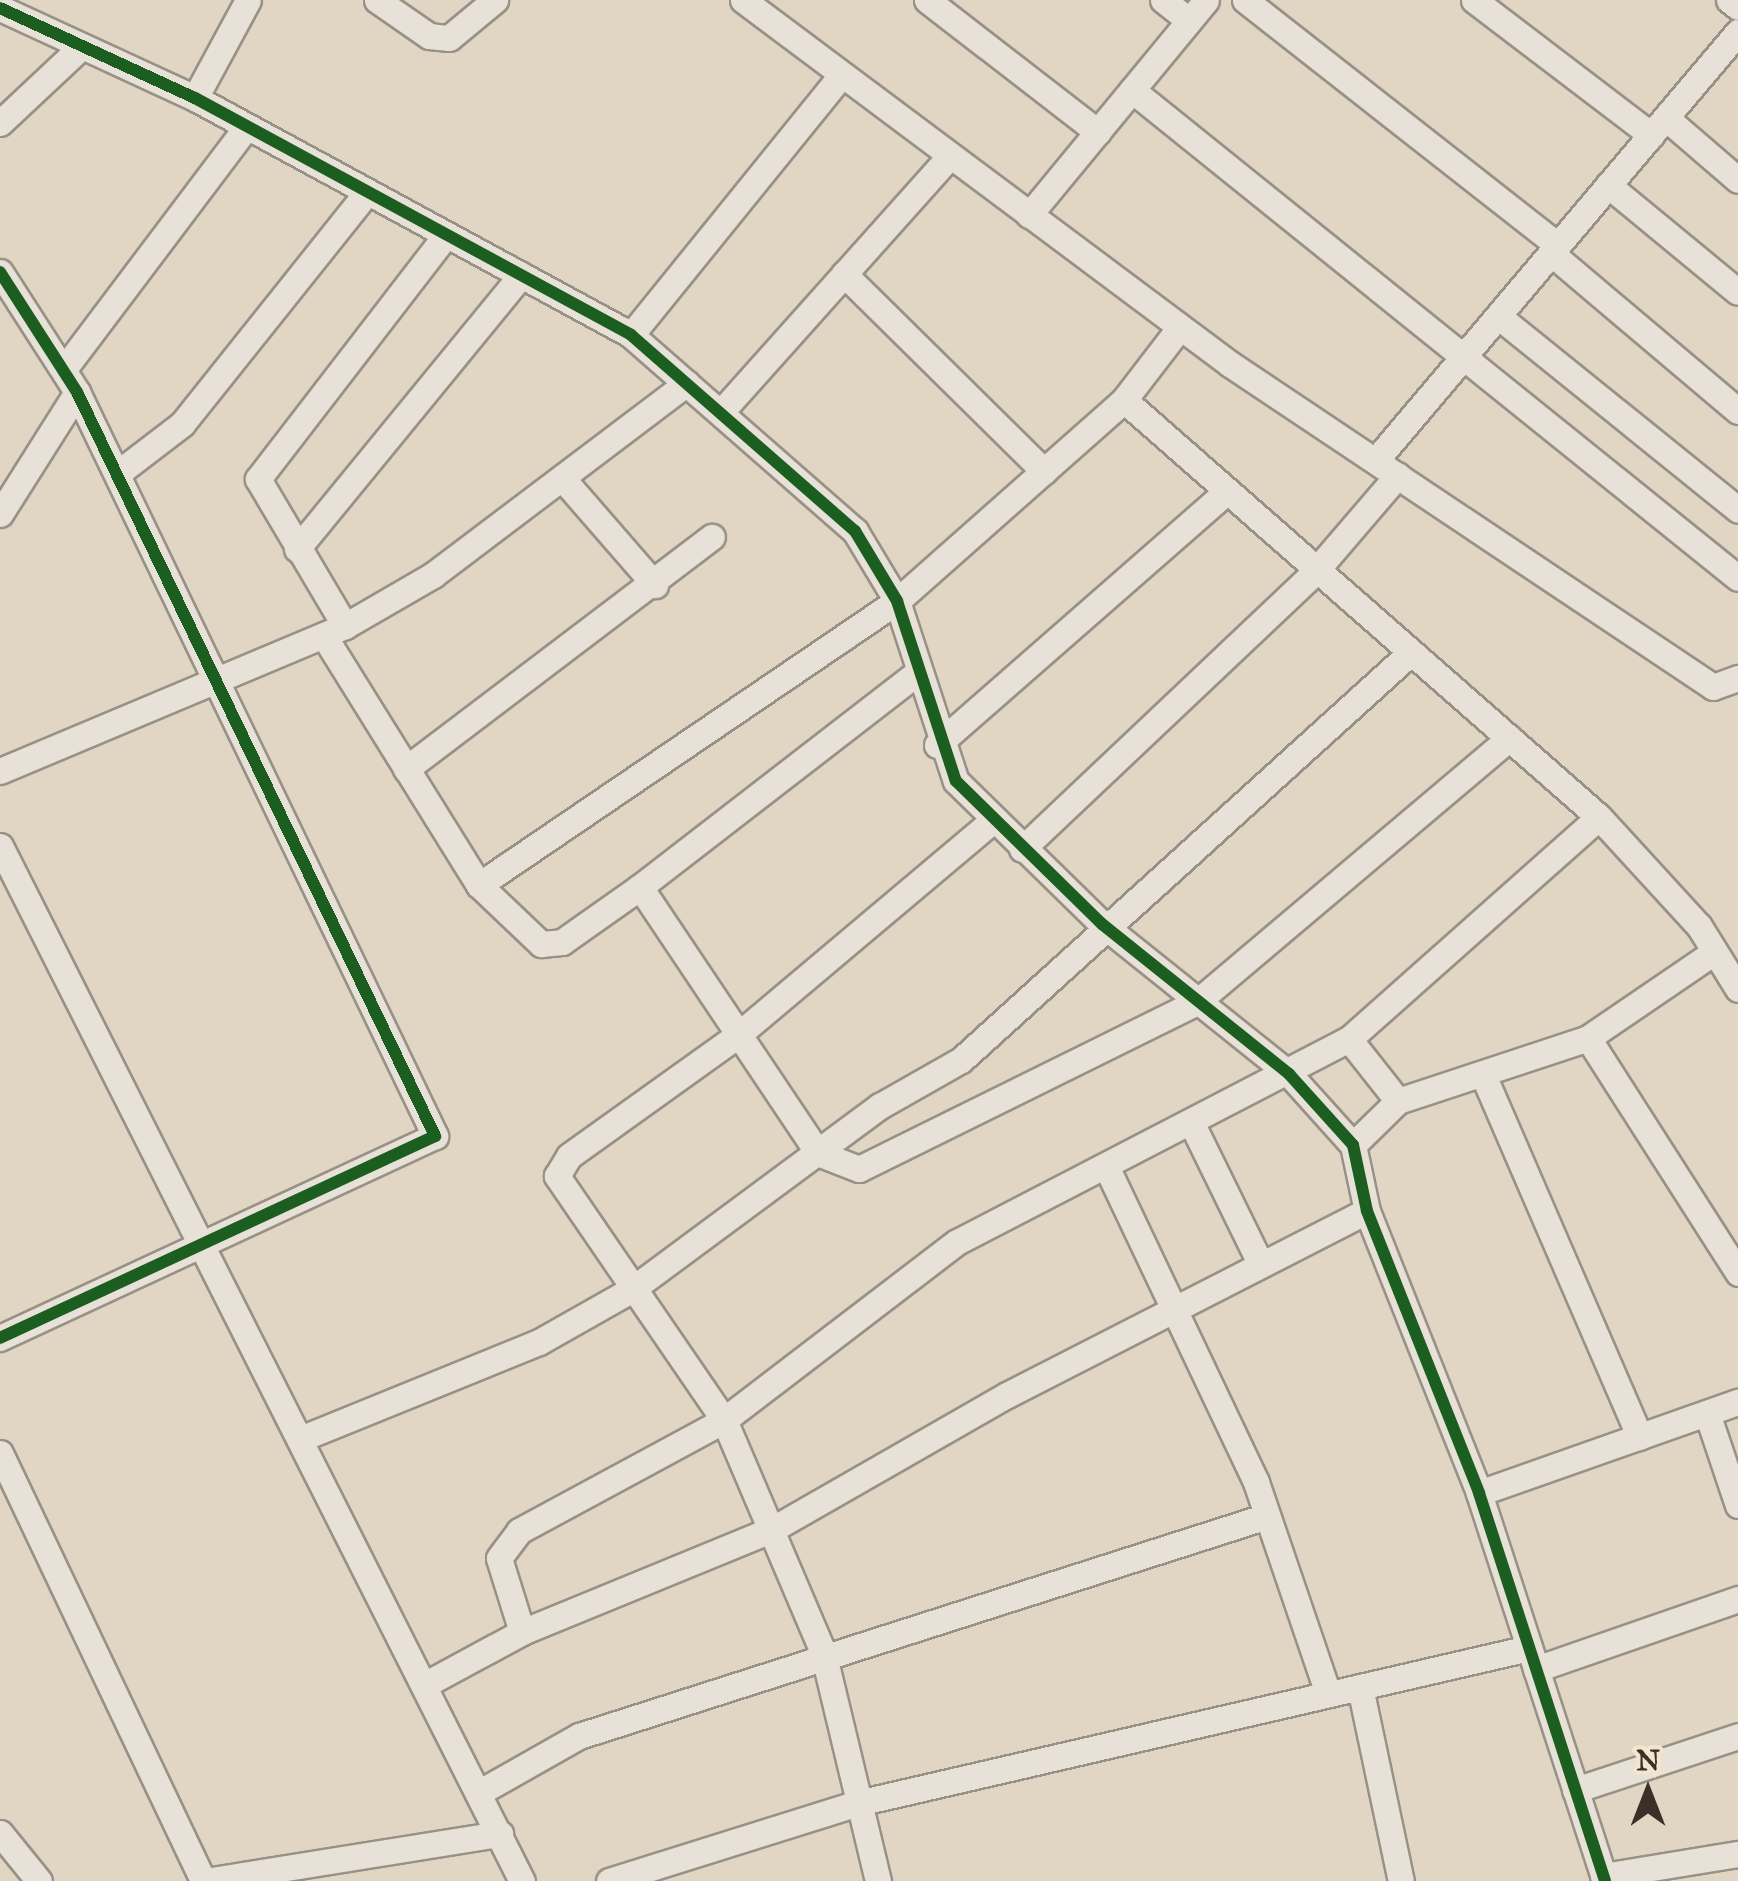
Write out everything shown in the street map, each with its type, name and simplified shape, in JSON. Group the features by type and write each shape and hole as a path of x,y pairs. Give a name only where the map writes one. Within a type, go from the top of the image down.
{"street":[{"path":"195,98 248,0"},
{"path":"377,0 429,36 449,38 495,0"},
{"path":"742,0 948,158 1180,327 1714,687 1738,678"},
{"path":"927,0 1098,132"},
{"path":"1029,216 1197,10 1163,0"},
{"path":"1245,0 1555,249 1738,411"},
{"path":"1474,0 1738,180"},
{"path":"1729,0 1738,7"},
{"path":"0,8 195,98 631,335 855,531 897,600 937,746 993,820 1102,924 1290,1074 1353,1145 1367,1211 1479,1493 1604,1878 1738,1854"},
{"path":"1376,460 1738,32"},
{"path":"0,123 82,46"},
{"path":"631,335 840,77"},
{"path":"1132,90 1738,578"},
{"path":"64,369 247,126"},
{"path":"721,412 948,158"},
{"path":"1608,186 1738,292"},
{"path":"118,473 182,424 368,192"},
{"path":"446,234 262,465 262,494 297,550 334,631 406,768 479,886 540,944 562,942 640,888 916,674"},
{"path":"0,272 78,392 221,679 435,1136 207,1248 0,1338"},
{"path":"844,274 1044,471"},
{"path":"297,550 521,275"},
{"path":"1498,316 1738,510"},
{"path":"479,886 897,600 1124,400 1180,327"},
{"path":"0,771 334,631 433,575 688,384"},
{"path":"0,514 78,392"},
{"path":"1124,400 1313,574 1598,817 1714,952 1738,988"},
{"path":"1022,849 1313,574 1398,475"},
{"path":"562,478 655,586"},
{"path":"937,746 1225,493"},
{"path":"406,768 655,586 712,538"},
{"path":"300,1439 540,1342 630,1290 818,1153 992,1038 1102,924 1408,654"},
{"path":"640,888 818,1153 844,1169 872,1166 1197,1002 1508,738"},
{"path":"522,1632 500,1558 505,1544 724,1420 957,1242 1290,1074 1349,1039 1598,817"},
{"path":"878,1881 823,1652 724,1420 630,1290 557,1176 569,1156 738,1035 993,820"},
{"path":"0,846 207,1248 522,1881"},
{"path":"1353,1145 1398,1101 1484,1078 1588,1038 1714,952"},
{"path":"1588,1038 1738,1273"},
{"path":"1349,1039 1398,1101"},
{"path":"1484,1078 1640,1437"},
{"path":"1192,1124 1260,1263"},
{"path":"1106,1166 1174,1305 1267,1516 1328,1694"},
{"path":"426,1684 522,1632 771,1530 1174,1305 1367,1211"},
{"path":"1479,1493 1738,1402"},
{"path":"1707,1413 1738,1505"},
{"path":"0,1453 204,1881 338,1871 500,1834"},
{"path":"480,1792 579,1736 823,1652 1267,1516"},
{"path":"610,1881 858,1803 1360,1687 1532,1659 1738,1600"},
{"path":"1360,1687 1401,1881"},
{"path":"1575,1790 1738,1736"},
{"path":"0,1833 38,1881"}],"cycle path":[{"path":"0,8 195,98 631,335 855,531 897,601 956,781 1102,924 1289,1074 1353,1145 1367,1211 1479,1493 1605,1881"},
{"path":"0,272 77,392 435,1136 0,1338"}]}
